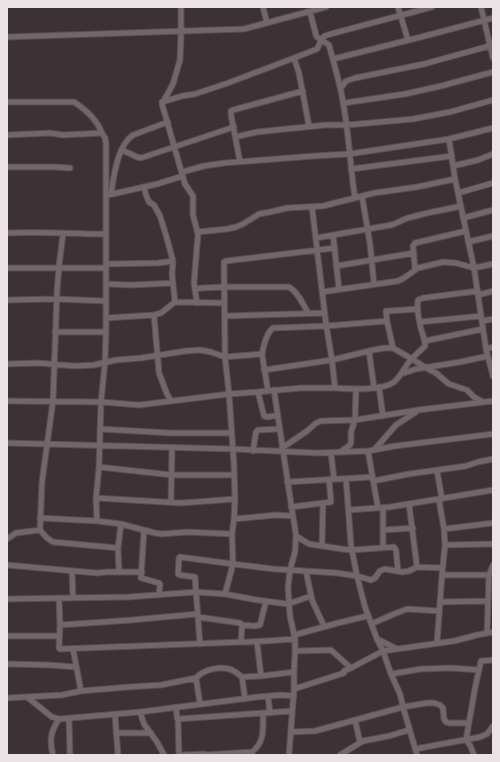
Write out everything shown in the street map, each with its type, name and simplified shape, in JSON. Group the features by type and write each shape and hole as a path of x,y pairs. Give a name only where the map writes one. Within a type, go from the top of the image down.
{"street":[{"path":"181,7 179,63 173,84 162,102 162,108 168,122 186,187 193,196 193,215 198,240 194,283 198,303"},
{"path":"263,7 267,23"},
{"path":"7,37 244,29 326,7"},
{"path":"398,7 408,40"},
{"path":"162,102 195,94 255,74 317,48 324,36 432,7"},
{"path":"481,7 492,46 493,58"},
{"path":"310,12 316,35 329,45 341,88 347,125 355,198"},
{"path":"333,59 493,18"},
{"path":"341,88 346,81 355,78 424,64 492,46"},
{"path":"294,58 303,91 309,126"},
{"path":"344,104 405,94 442,86 493,72"},
{"path":"240,162 231,111 303,91"},
{"path":"235,137 257,132 309,126 347,125 407,120 450,112 493,100"},
{"path":"7,102 74,102 83,108 100,127 105,138 108,195 106,234 106,332 101,402 96,521"},
{"path":"108,195 118,159 128,138 168,122"},
{"path":"122,150 141,158 234,127"},
{"path":"108,195 144,187 212,165 349,154 449,139 493,128"},
{"path":"7,135 50,133 63,135 102,134"},
{"path":"449,139 455,179 474,268 486,349 493,375"},
{"path":"453,166 478,160 493,154"},
{"path":"351,169 452,156"},
{"path":"7,167 70,168"},
{"path":"197,232 236,227 259,214 287,208 328,205 374,193 417,187 455,179"},
{"path":"458,193 493,183"},
{"path":"144,187 149,202 154,205 160,216 166,235 173,262 172,274 175,302"},
{"path":"362,196 370,244 374,284"},
{"path":"316,238 396,224 412,216 461,206"},
{"path":"312,207 335,388"},
{"path":"463,218 493,210"},
{"path":"415,270 414,245 416,242 466,231"},
{"path":"7,233 37,232 63,234 106,234"},
{"path":"63,234 58,268 56,299 53,401 42,482 40,530 52,542 118,548"},
{"path":"333,235 339,289"},
{"path":"468,242 493,236"},
{"path":"225,594 233,564 232,534 235,499 232,433 225,357 224,264 226,261 335,248"},
{"path":"336,266 414,253"},
{"path":"7,268 58,268 173,262"},
{"path":"322,292 402,280 415,270 443,262 456,263 474,268 493,264"},
{"path":"106,284 132,285 173,283"},
{"path":"196,289 224,287 289,287 294,290 304,304 308,313"},
{"path":"7,401 101,402 139,405 268,390 301,388 356,389 390,384 397,379 412,359 425,346 418,309 418,300 423,298 493,291"},
{"path":"7,300 56,299 106,301"},
{"path":"106,318 154,315 161,313 175,302 224,303"},
{"path":"394,348 386,312 418,309"},
{"path":"225,316 325,313"},
{"path":"154,315 159,373 171,401"},
{"path":"420,322 493,319"},
{"path":"268,390 262,354 268,334 273,328 326,326 387,321"},
{"path":"424,341 483,329"},
{"path":"55,332 106,332"},
{"path":"486,349 493,347"},
{"path":"264,370 332,360 385,348 394,348 436,373 449,384 467,390 474,397 483,402"},
{"path":"7,364 38,363 75,366 94,365 116,360 200,350 225,357 262,354"},
{"path":"369,351 383,416"},
{"path":"400,374 408,370 488,356"},
{"path":"340,452 350,444 355,420 356,389"},
{"path":"274,390 296,536 288,587 288,604 295,652 294,696 289,755"},
{"path":"258,392 264,416 268,417 278,415"},
{"path":"283,450 318,422 355,420 418,410 493,401"},
{"path":"375,449 396,425 418,410"},
{"path":"100,429 171,433 232,433"},
{"path":"253,450 256,432 258,430 279,429"},
{"path":"7,443 283,450 331,453 368,451 395,446 493,434"},
{"path":"171,502 172,448"},
{"path":"368,451 372,479 380,508 383,530 383,547"},
{"path":"291,507 331,501 331,453"},
{"path":"287,482 332,479 372,479 437,471 493,459"},
{"path":"99,467 172,475 234,475"},
{"path":"437,471 445,545 437,643"},
{"path":"346,479 352,550 357,576 368,616 400,694 417,755"},
{"path":"349,510 409,504 493,490"},
{"path":"96,498 190,503 235,499"},
{"path":"322,503 322,546"},
{"path":"409,504 418,567"},
{"path":"234,519 276,515 293,516"},
{"path":"40,518 121,524 162,534 197,532 232,534"},
{"path":"444,528 493,523"},
{"path":"119,572 118,548 121,524"},
{"path":"383,530 413,528"},
{"path":"7,539 16,533 40,530"},
{"path":"144,530 141,578 160,583 159,595"},
{"path":"296,536 309,544 352,550 383,547 395,548 398,571"},
{"path":"445,545 493,544"},
{"path":"200,644 195,577 178,574 180,557 267,568 337,573 357,576 370,580 375,578 382,570 387,569 406,572 418,567 442,568"},
{"path":"7,565 102,574 107,572 142,572"},
{"path":"294,689 344,673 344,671 383,651 454,641 490,633 491,573 493,565"},
{"path":"306,571 311,596 324,626"},
{"path":"72,572 73,598"},
{"path":"442,575 491,573"},
{"path":"7,599 128,597 196,592 225,594 288,604 311,596"},
{"path":"59,598 59,649 257,642 294,637 324,626 368,616"},
{"path":"440,602 490,600"},
{"path":"60,625 197,616 254,626 260,625 266,601"},
{"path":"371,624 407,609 439,611"},
{"path":"241,642 242,625"},
{"path":"7,636 59,636"},
{"path":"377,639 398,649"},
{"path":"257,642 261,676"},
{"path":"73,649 81,692"},
{"path":"295,652 331,650 351,668"},
{"path":"474,755 466,740 479,670 482,661 493,660"},
{"path":"7,664 76,667"},
{"path":"7,698 62,695 129,687 161,685 196,678 199,674 208,670 219,668 228,668 242,677 294,672"},
{"path":"391,674 421,669 451,668 479,670"},
{"path":"242,677 245,698"},
{"path":"196,678 200,704"},
{"path":"27,697 52,717 59,719 115,715 245,698 281,695 294,696"},
{"path":"268,696 270,713"},
{"path":"291,732 315,730 403,707 427,703 434,703 443,708 444,719 446,722 469,723"},
{"path":"176,707 178,719 179,755"},
{"path":"178,719 292,711"},
{"path":"140,712 144,724 164,755"},
{"path":"182,755 252,753 261,741 263,734 263,713"},
{"path":"115,715 118,755"},
{"path":"69,718 70,755"},
{"path":"53,755 51,732 59,719"},
{"path":"355,720 360,742"},
{"path":"415,749 480,737 487,734 493,726"},
{"path":"340,755 360,742 409,730"},
{"path":"116,734 151,733"}]}
